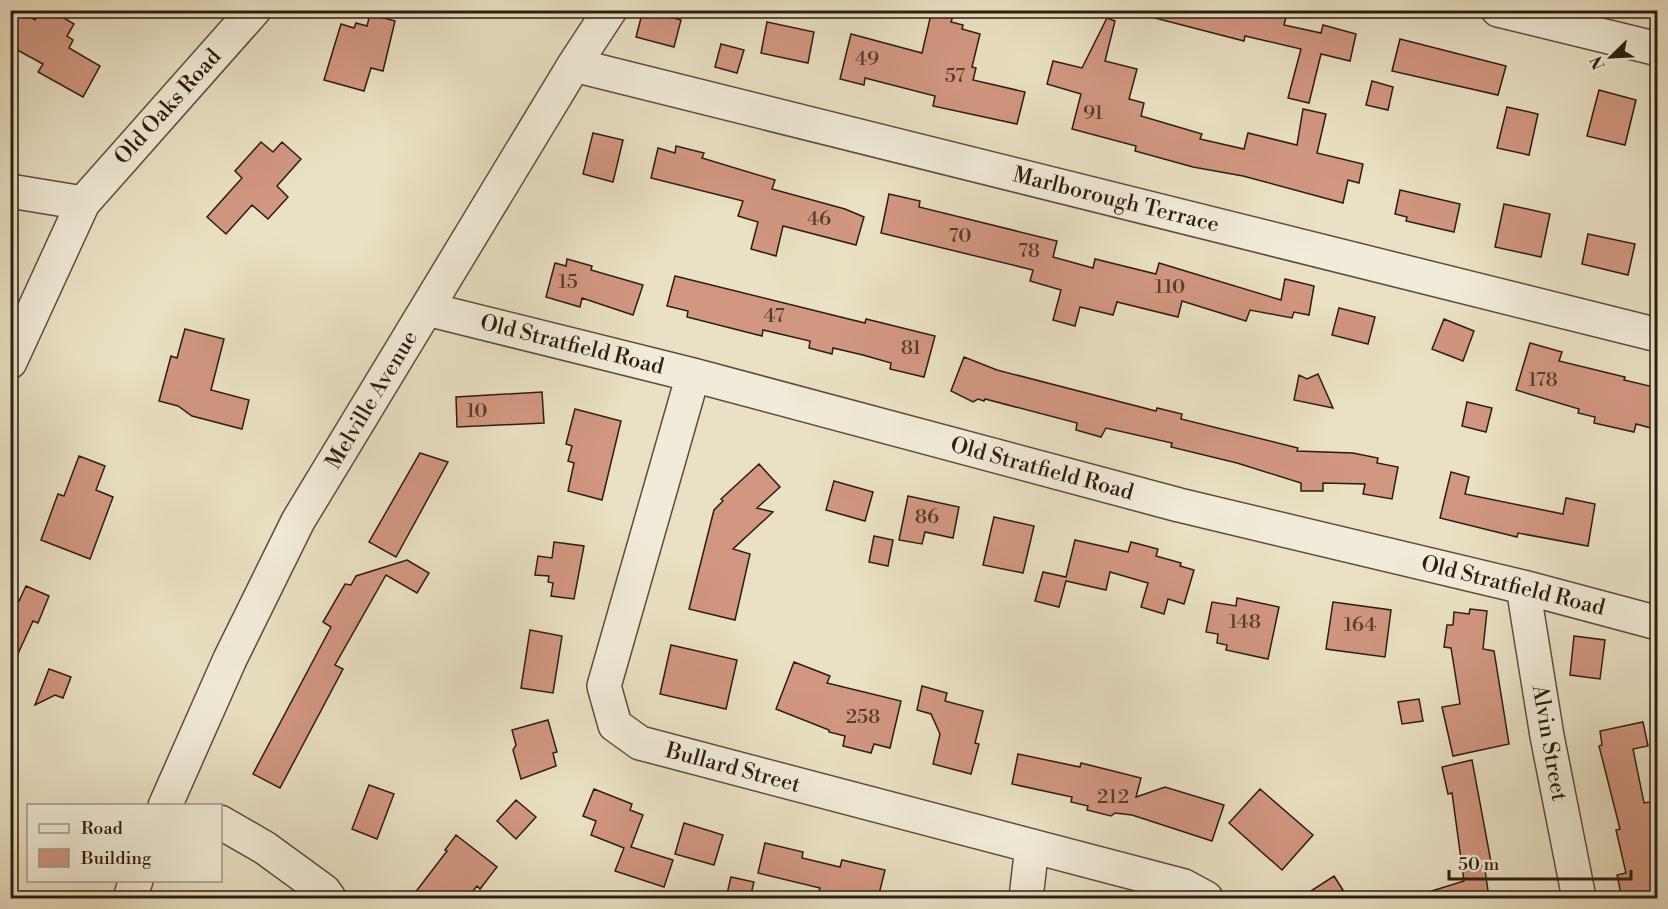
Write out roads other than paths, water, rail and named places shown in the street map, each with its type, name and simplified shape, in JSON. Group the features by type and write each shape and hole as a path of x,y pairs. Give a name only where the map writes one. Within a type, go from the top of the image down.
{"street":[{"name":"Old Oaks Road","path":"10,362 83,202 254,10"},
{"name":"Melville Avenue","path":"176,802 230,659 298,521 574,65 610,10"},
{"path":"1498,10 1658,49"},
{"name":"Marlborough Terrace","path":"574,65 1658,335"},
{"path":"10,190 83,202"},
{"name":"Old Stratfield Road","path":"427,309 693,375 1179,505 1523,587 1658,623"},
{"name":"Bullard Street","path":"693,375 604,686 615,724 640,743 1184,886 1206,898"},
{"name":"Alvin Street","path":"1523,587 1547,736 1579,898"},
{"path":"222,823 266,848 324,891 329,898"},
{"path":"1026,898 1032,846"},
{"path":"129,898 135,882"}]}
